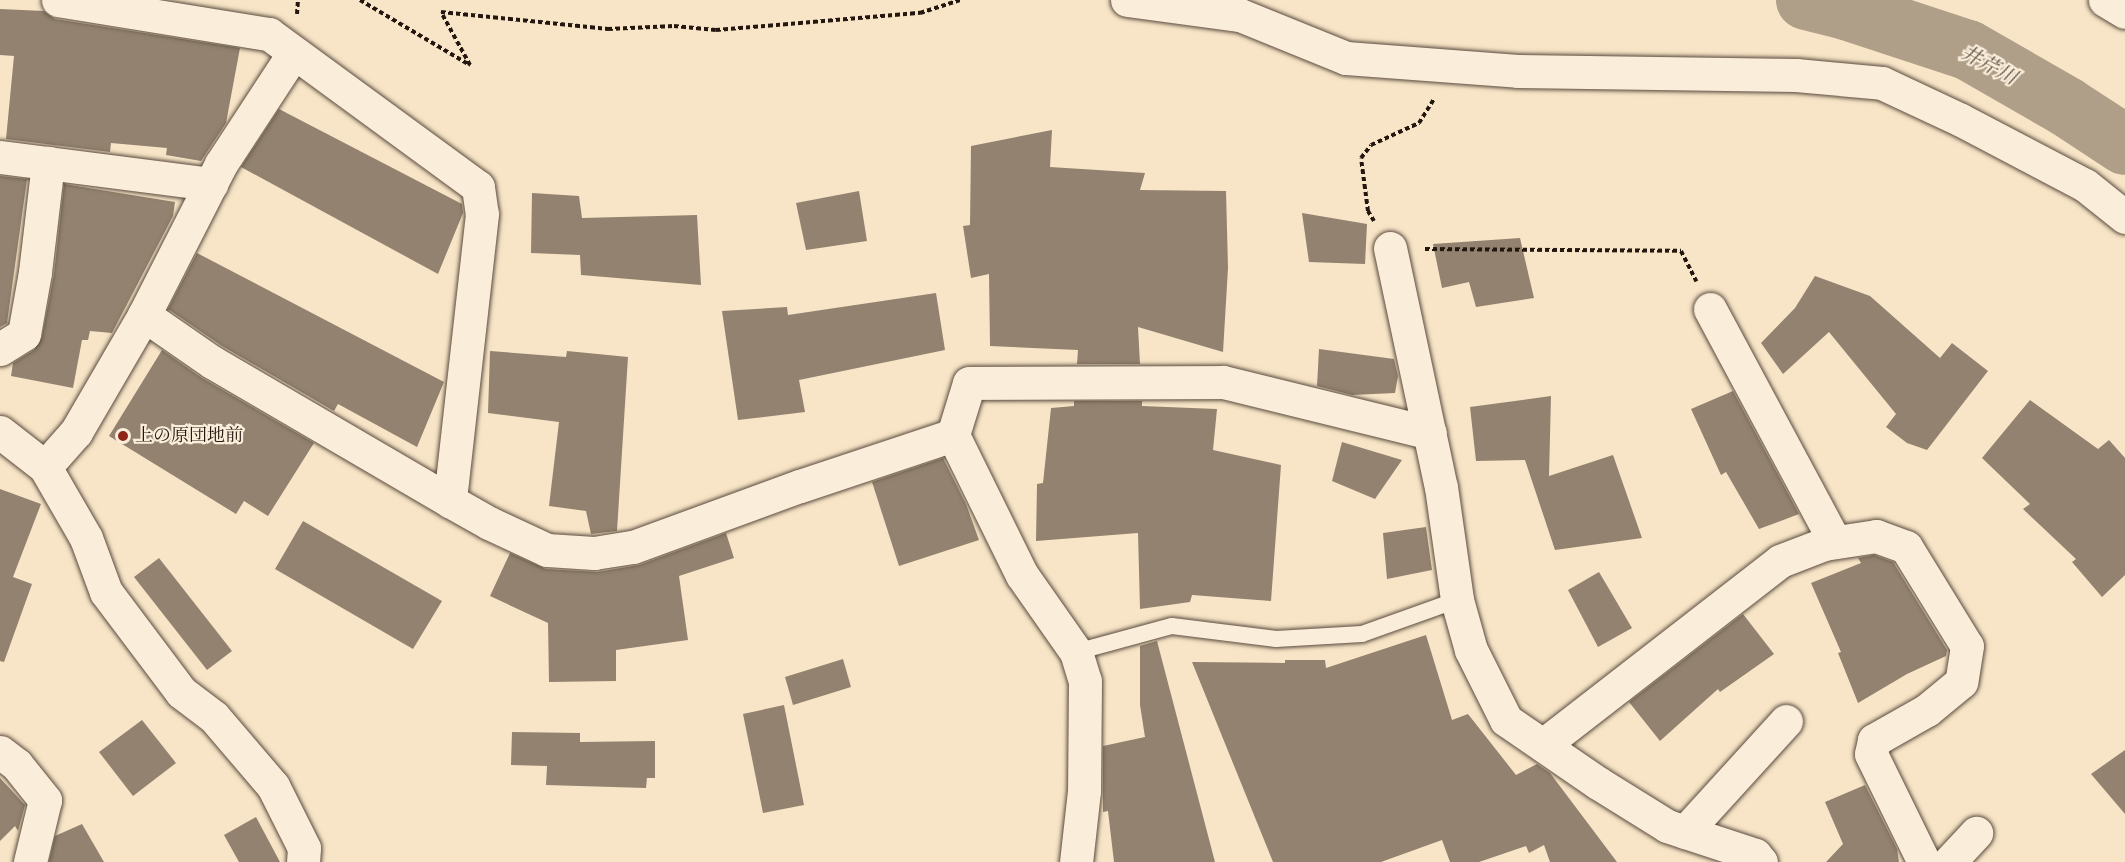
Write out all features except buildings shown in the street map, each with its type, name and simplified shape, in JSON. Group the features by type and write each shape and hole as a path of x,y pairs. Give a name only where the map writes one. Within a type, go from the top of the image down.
{"street":[{"path":"58,0 269,34 293,54 478,187 482,214 450,501"},
{"path":"1127,0 1239,15 1346,58 1518,71 1796,75 1882,83 1961,120 2085,185 2125,217"},
{"path":"2105,0 2125,12"},
{"path":"45,467 76,432 144,315 221,164 293,54"},
{"path":"0,157 211,184"},
{"path":"0,349 24,334 36,272 48,163"},
{"path":"1390,249 1441,487 1457,600 1471,650 1506,720 1667,826 1755,855 1761,862"},
{"path":"1710,309 1835,542"},
{"path":"144,315 212,362 450,501 489,523 547,550 594,553 645,543 800,486 953,435"},
{"path":"1076,862 1084,791 1085,681 1076,652 1022,576 953,435 969,383 1223,382 1430,434"},
{"path":"0,432 45,467 86,538 106,592 182,692 214,717 273,786 304,848 303,862"},
{"path":"1544,745 1780,561 1835,542 1876,536 1906,547 1967,646 1961,682 1927,710 1874,740 1871,754 1924,862"},
{"path":"1685,832 1786,722"},
{"path":"0,752 17,765 45,800 30,862"},
{"path":"1949,862 1976,833"}],"lane":[{"path":"1076,652 1172,626 1276,639 1362,633 1457,600"}],"path":[{"path":"360,0 470,65 441,12 608,30 674,26 716,30 920,13 960,0"},
{"path":"1439,65 1433,104 1419,123 1371,145 1361,158 1368,211 1390,249 1681,250 1710,309"}],"waterway":[{"name":"井芹川","path":"1806,0 1846,10 1968,50 2067,107 2125,145"}],"place":[{"name":"上の原団地前","path":"123,436"}]}
